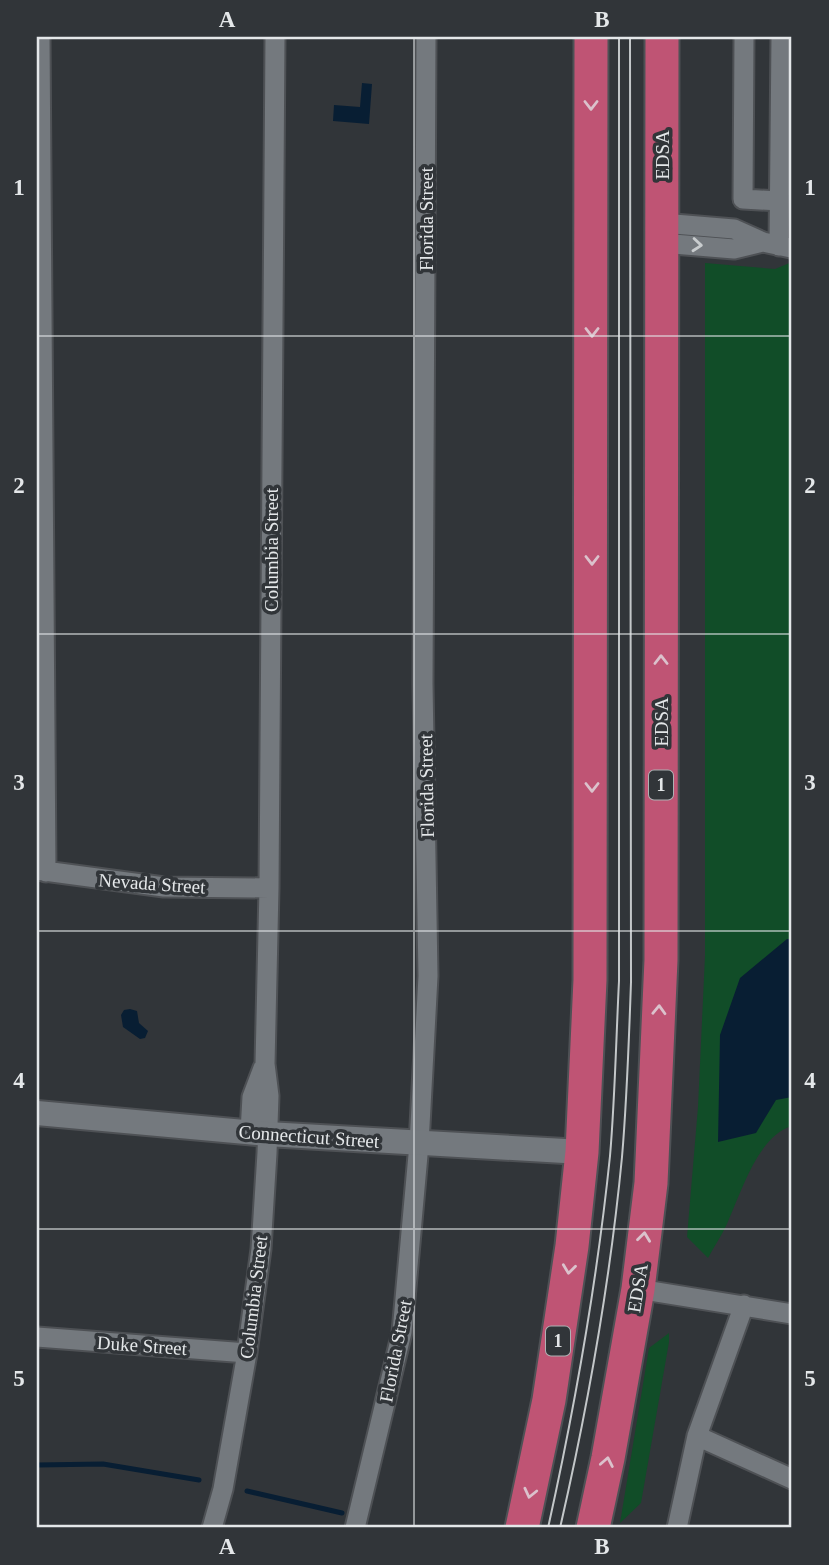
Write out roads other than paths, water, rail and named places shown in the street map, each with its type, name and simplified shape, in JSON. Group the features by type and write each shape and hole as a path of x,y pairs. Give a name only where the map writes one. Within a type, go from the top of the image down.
{"highway":[{"name":"1","path":"522,1528 557,1350 572,1246 582,1152 590,980 591,37"},
{"name":"EDSA","path":"593,1528 638,1289 651,1183 661,960 662,37"}],"street":[{"path":"40,37 41,871"},
{"name":"Columbia Street","path":"212,1528 223,1489 247,1353 261,1249 258,1133 269,1096 265,1064 269,888 275,37"},
{"name":"Florida Street","path":"355,1528 402,1332 419,1144 428,976 424,684 426,37"},
{"path":"744,37 743,199 779,201"},
{"path":"661,233 734,249 778,246 781,37"},
{"name":"Nevada Street","path":"41,871 164,887 269,888"},
{"name":"Connecticut Street","path":"37,1113 258,1133 582,1152"},
{"path":"638,1289 792,1314"},
{"path":"677,1528 696,1436 744,1305"},
{"name":"Duke Street","path":"37,1337 247,1353"},
{"path":"696,1436 792,1479"}],"water":[{"path":"362,83 372,84 369,124 333,121 334,105 360,107"},
{"path":"787,939 792,939 792,1097 776,1100 756,1133 718,1142 720,1035 740,978"},
{"path":"124,1010 137,1011 139,1023 148,1031 145,1038 140,1039 123,1027 121,1015"}],"waterway":[{"path":"37,1465 103,1464 199,1480"},
{"path":"247,1491 342,1513"}],"tram line":[{"path":"548,1528 592,1297 605,1203 614,1091 619,981 619,37"},
{"path":"560,1528 589,1390 604,1297 622,1157 628,1070 631,982 630,37"}]}
